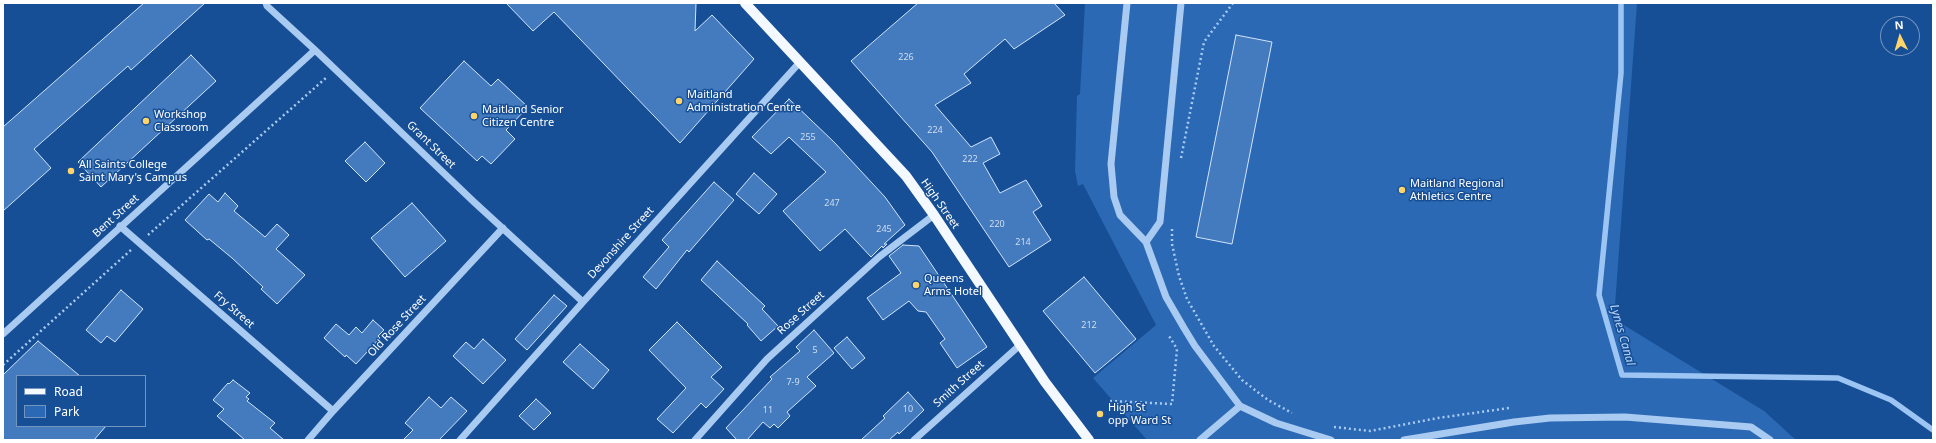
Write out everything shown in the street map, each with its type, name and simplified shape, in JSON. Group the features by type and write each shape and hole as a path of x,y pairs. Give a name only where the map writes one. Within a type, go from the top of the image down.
{"main road":[{"name":"High Street","path":"745,3 906,176 934,215 1060,404 1089,440"}],"street":[{"name":"Grant Street","path":"266,3 266,6 315,50 582,302"},
{"path":"1127,3 1112,171 1114,197 1120,215 1146,242 1166,297 1195,346 1240,406 1276,423 1331,440"},
{"path":"1146,242 1160,222 1181,3"},
{"name":"Bent Street","path":"3,334 315,50"},
{"name":"Devonshire Street","path":"460,440 582,302 800,62"},
{"name":"Rose Street","path":"695,440 767,359 879,257 934,215"},
{"name":"Fry Street","path":"120,226 333,411"},
{"name":"Old Rose Street","path":"308,440 333,411 503,228"},
{"name":"Smith Street","path":"914,440 1020,345"},
{"path":"1200,440 1240,406"},
{"path":"1404,440 1514,422 1550,418 1625,417 1751,427 1770,440"}],"path":[{"path":"1180,163 1204,42 1233,3"},
{"path":"3,365 139,243 183,206 274,122 336,70"},
{"path":"1172,228 1172,244 1179,276 1187,299 1214,346 1242,380 1268,400 1297,416"},
{"path":"1110,401 1172,404 1178,349 1169,336"},
{"path":"1333,426 1370,431 1438,418 1512,408"}],"green space":[{"name":"Maitland Regional Athletics Centre","path":"1085,3 1637,3 1614,319 1764,411 1796,440 1147,440 1093,378 1156,325 1083,184 1078,186 1075,171 1077,96 1080,94"}],"building":[{"path":"144,3 205,3 131,70 128,66 34,149 51,168 3,211 3,127"},
{"name":"Maitland Administration Centre","path":"506,3 696,3 695,31 712,15 754,59 680,143 554,12 533,31"},
{"path":"918,3 1054,3 1065,15 1014,49 1005,39 964,74 971,83 935,105 971,147 991,137 1000,154 983,163 1000,193 1026,180 1042,206 1033,212 1051,240 1009,267 932,152 851,61"},
{"path":"1236,35 1272,42 1232,244 1196,237"},
{"name":"Workshop Classroom","path":"191,55 216,81 101,187 78,162"},
{"name":"Maitland Senior Citizen Centre","path":"464,61 491,86 498,79 528,107 506,130 515,139 491,164 482,156 477,161 420,108"},
{"path":"789,99 834,142 885,197 905,225 884,244 887,244 883,248 882,246 871,257 845,229 820,251 783,211 826,172 789,137 771,154 752,137"},
{"path":"365,142 385,163 366,182 345,161"},
{"path":"754,173 777,194 759,214 736,194"},
{"path":"714,182 734,200 689,252 687,250 656,289 643,277 669,247 662,240"},
{"path":"225,193 238,206 234,211 265,237 277,224 289,235 276,249 305,275 277,304 261,289 263,287 232,258 209,239 207,240 185,220 209,194 218,202"},
{"path":"412,203 446,241 405,277 371,238"},
{"name":"Queens Arms Hotel","path":"903,245 919,246 987,347 957,368 940,343 945,339 926,312 918,311 909,301 883,320 867,298 901,273 889,256"},
{"path":"717,261 765,306 762,309 778,326 761,341 747,325 748,324 701,280"},
{"path":"1084,277 1136,339 1095,373 1043,311"},
{"path":"121,290 143,309 115,342 107,336 101,343 86,330"},
{"path":"554,295 567,306 527,350 515,339"},
{"path":"373,320 384,330 378,336 380,338 356,364 346,355 345,357 324,338 336,324 349,335 356,327 362,333"},
{"path":"677,322 722,367 711,377 724,389 706,408 701,403 673,433 657,419 686,388 649,350"},
{"path":"814,330 834,353 807,377 816,386 787,412 790,416 778,428 774,424 770,428 763,422 747,440 737,440 726,428 772,379 770,377 800,351 796,347"},
{"path":"847,337 865,358 852,369 834,348"},
{"path":"483,339 506,360 483,384 453,356 466,342 474,349"},
{"path":"38,341 79,375 16,375 16,427 105,427 94,440 3,440 3,375"},
{"path":"580,344 609,370 593,389 563,362"},
{"path":"233,380 250,393 246,397 249,399 247,401 275,423 270,428 284,440 245,440 217,416 224,409 213,400 228,383 229,384"},
{"path":"908,392 924,410 899,434 898,432 889,440 861,440 885,418 883,416"},
{"path":"429,397 441,408 451,397 467,411 439,440 403,440 413,430 405,423"},
{"path":"536,399 551,413 534,430 519,416"}],"waterway":[{"name":"Lynes Canal","path":"1621,3 1621,73 1599,295 1622,375 1838,378 1891,400 1933,430"}],"place":[{"name":"Maitland Administration Centre","path":"679,101"},
{"name":"Maitland Senior Citizen Centre","path":"474,116"},
{"name":"Workshop Classroom","path":"146,121"},
{"name":"All Saints College Saint Mary's Campus","path":"71,171"},
{"name":"Maitland Regional Athletics Centre","path":"1402,190"},
{"name":"Queens Arms Hotel","path":"916,285"},
{"name":"High St opp Ward St","path":"1100,414"}]}
